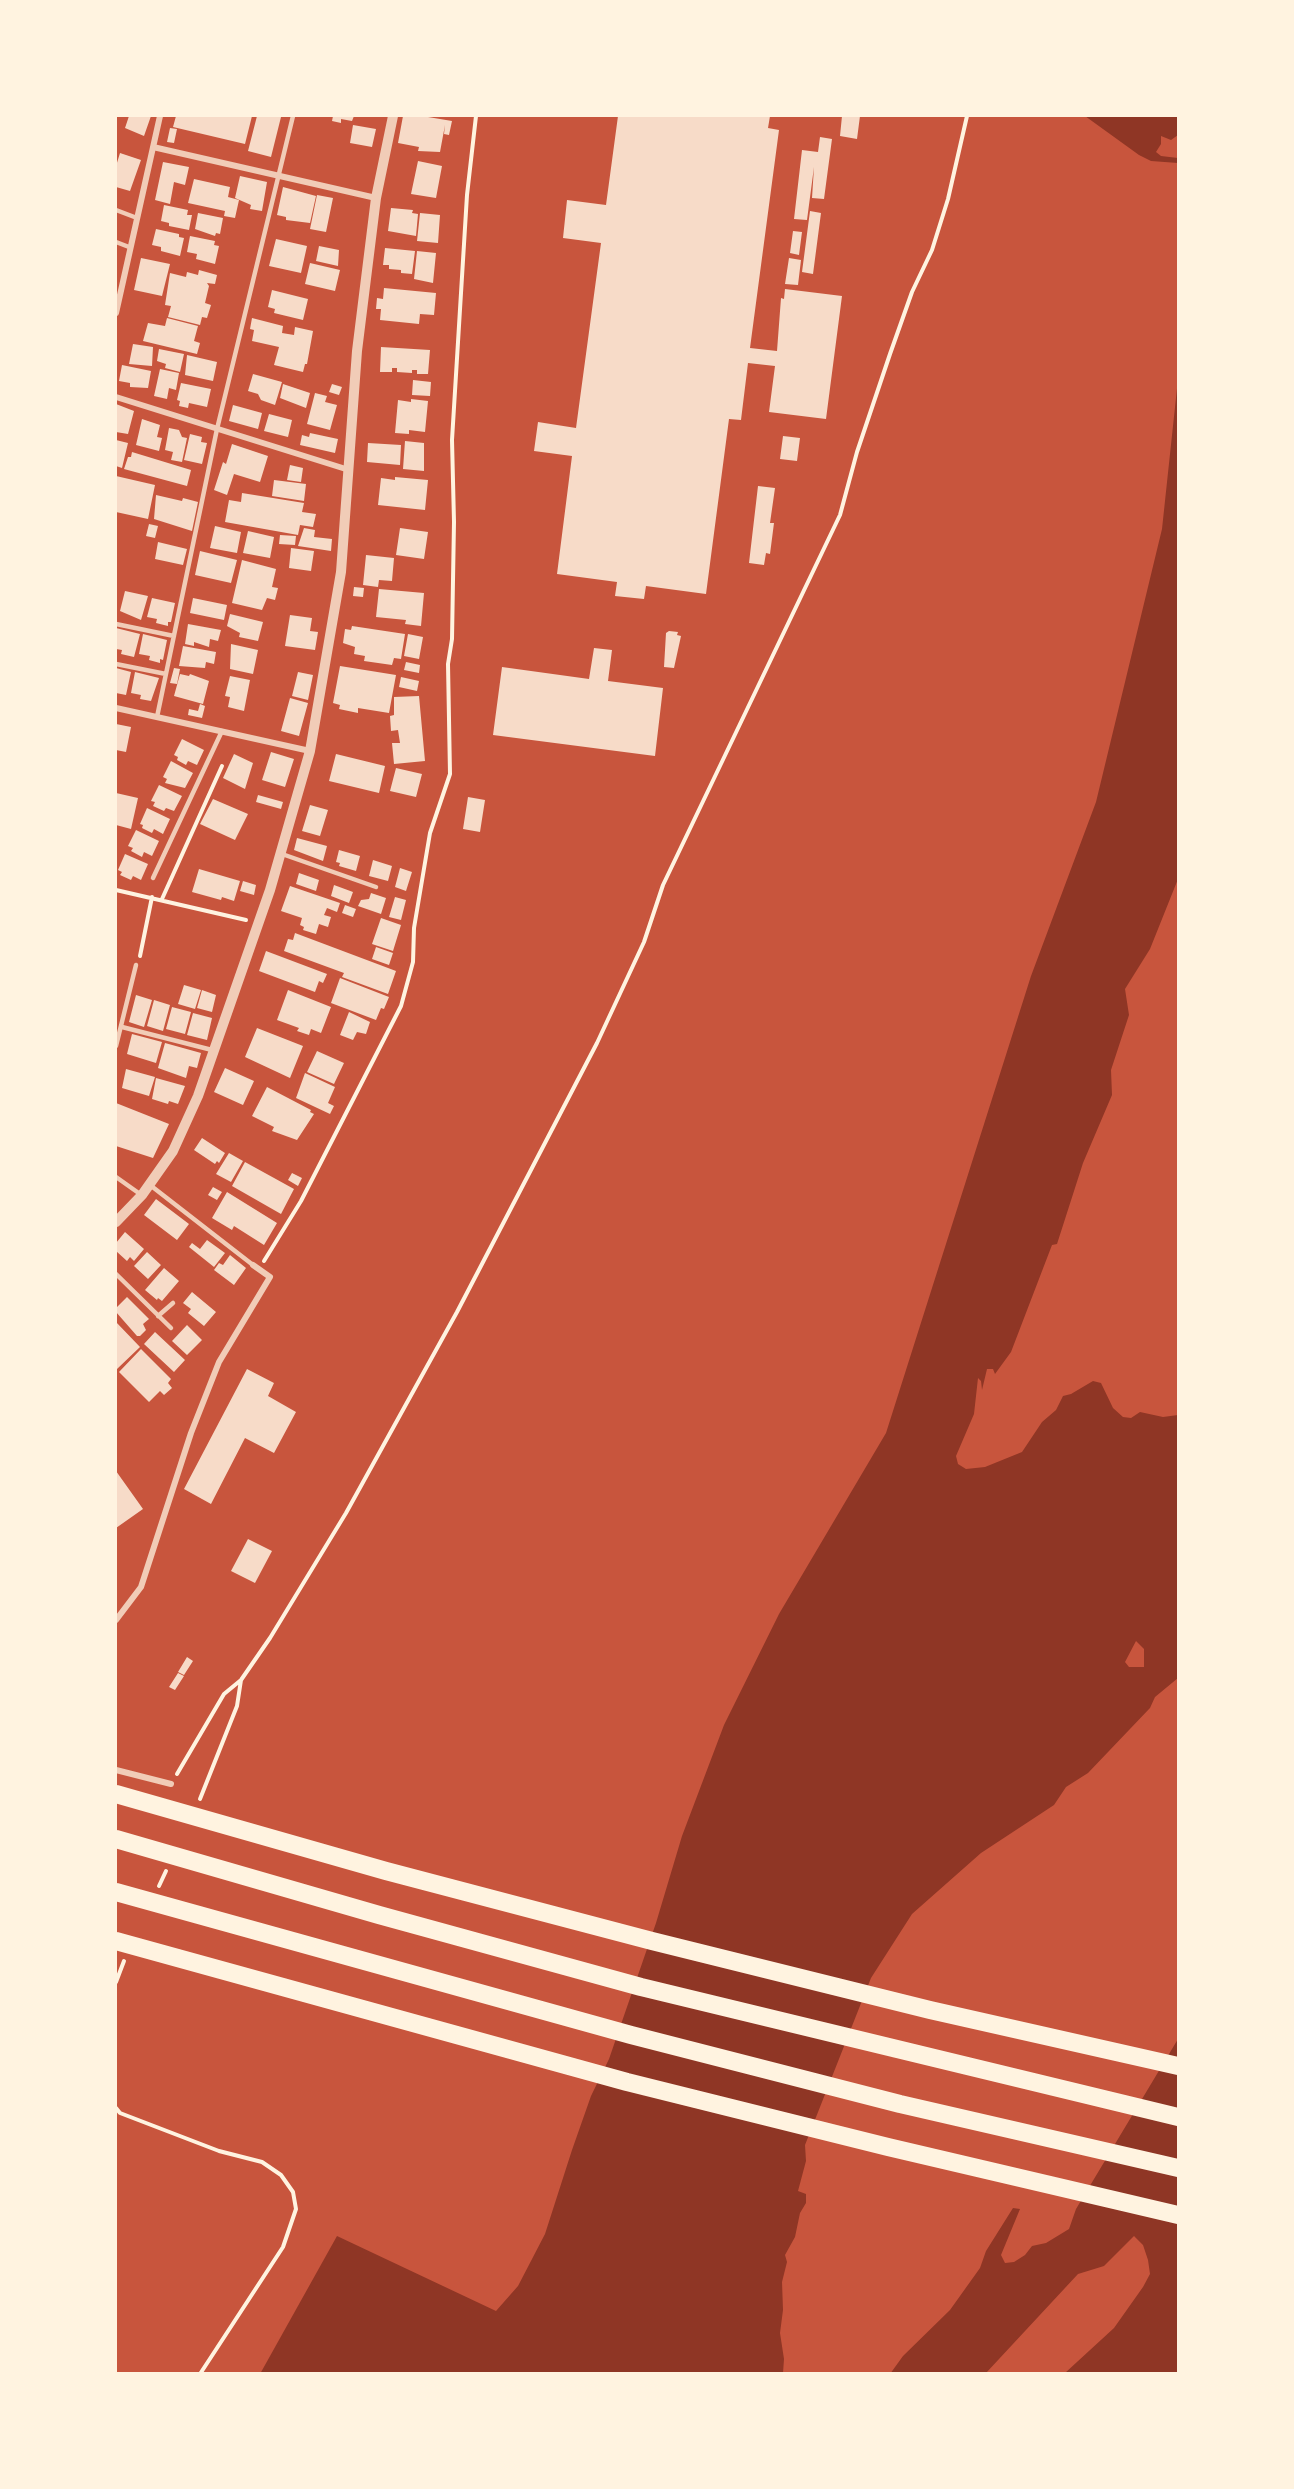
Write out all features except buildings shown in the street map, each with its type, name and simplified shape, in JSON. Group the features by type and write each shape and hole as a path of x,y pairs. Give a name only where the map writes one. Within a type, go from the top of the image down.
{"highway":[{"path":"116,1794 386,1871 663,1944 930,2010 1179,2066"},
{"path":"116,1839 641,1987 1179,2117"},
{"path":"116,1892 631,2035 900,2104 1179,2168"},
{"path":"116,1941 627,2082 888,2147 1179,2215"}],"street":[{"path":"116,313 160,116"},
{"path":"116,1222 142,1195 173,1151 215,1051 280,854 310,751 341,572 357,351 376,198 393,116"},
{"path":"153,147 376,198"},
{"path":"116,397 349,470"},
{"path":"116,708 310,751"},
{"path":"116,1620 141,1587 191,1432 219,1362 270,1277 253,1265"},
{"path":"116,1770 171,1784"}],"lane":[{"path":"157,717 217,429 293,116"},
{"path":"116,210 137,218"},
{"path":"116,242 129,247"},
{"path":"116,624 174,636"},
{"path":"116,664 166,674"},
{"path":"153,878 222,731"},
{"path":"280,854 376,887"},
{"path":"116,1046 136,964"},
{"path":"122,1027 215,1051"},
{"path":"116,1177 142,1195"},
{"path":"150,1185 253,1265"},
{"path":"116,1274 171,1328"},
{"path":"158,1316 173,1303"}],"path":[{"path":"264,1261 301,1201 401,1006 413,962 415,917 430,833 450,774 448,664 452,639 454,522 452,440 467,195 476,116"},
{"path":"171,1784 224,1694 241,1680 270,1638 346,1513 457,1312 597,1043 644,942 663,885 840,515 857,452 886,365 912,292 932,250 948,199 968,116"},
{"path":"162,899 235,735"},
{"path":"116,890 258,922"},
{"path":"136,964 152,897"},
{"path":"116,2108 120,2113 219,2151 262,2162 281,2175 293,2192 296,2209 283,2247 200,2373"}],"shaded area":[{"path":"1085,116 1178,116 1178,135 1171,140 1161,136 1161,144 1156,152 1161,156 1178,158 1178,163 1151,161 1139,155"},
{"path":"1178,379 1178,879 1150,949 1125,989 1129,1015 1111,1070 1112,1095 1083,1163 1057,1244 1052,1245 1011,1352 995,1374 993,1369 987,1369 982,1390 981,1381 978,1378 974,1414 956,1456 958,1464 966,1469 985,1467 1022,1452 1042,1422 1056,1410 1063,1396 1093,1381 1101,1383 1113,1408 1123,1417 1131,1418 1140,1412 1163,1417 1178,1415 1178,1678 1155,1697 1150,1708 1088,1773 1066,1787 1054,1805 981,1853 912,1914 871,1978 805,2145 806,2161 798,2191 806,2194 806,2203 800,2213 795,2237 785,2255 787,2262 782,2282 783,2310 780,2333 784,2359 783,2373 260,2374 337,2236 496,2311 518,2286 545,2234 591,2096 609,2059 656,1923 682,1836 724,1725 779,1614 886,1433 1031,976 1096,802 1162,529","holes":["1136,1641 1144,1649 1144,1667 1129,1667 1125,1662"]},
{"path":"1178,2039 1178,2373 1065,2373 1114,2328 1150,2274 1143,2245 1134,2236 1104,2266 1078,2274 986,2373 890,2374 903,2356 950,2310 980,2268 986,2251 1013,2208 1020,2209 1001,2255 1005,2263 1014,2262 1025,2255 1032,2246 1046,2243 1069,2229 1076,2209"}]}
